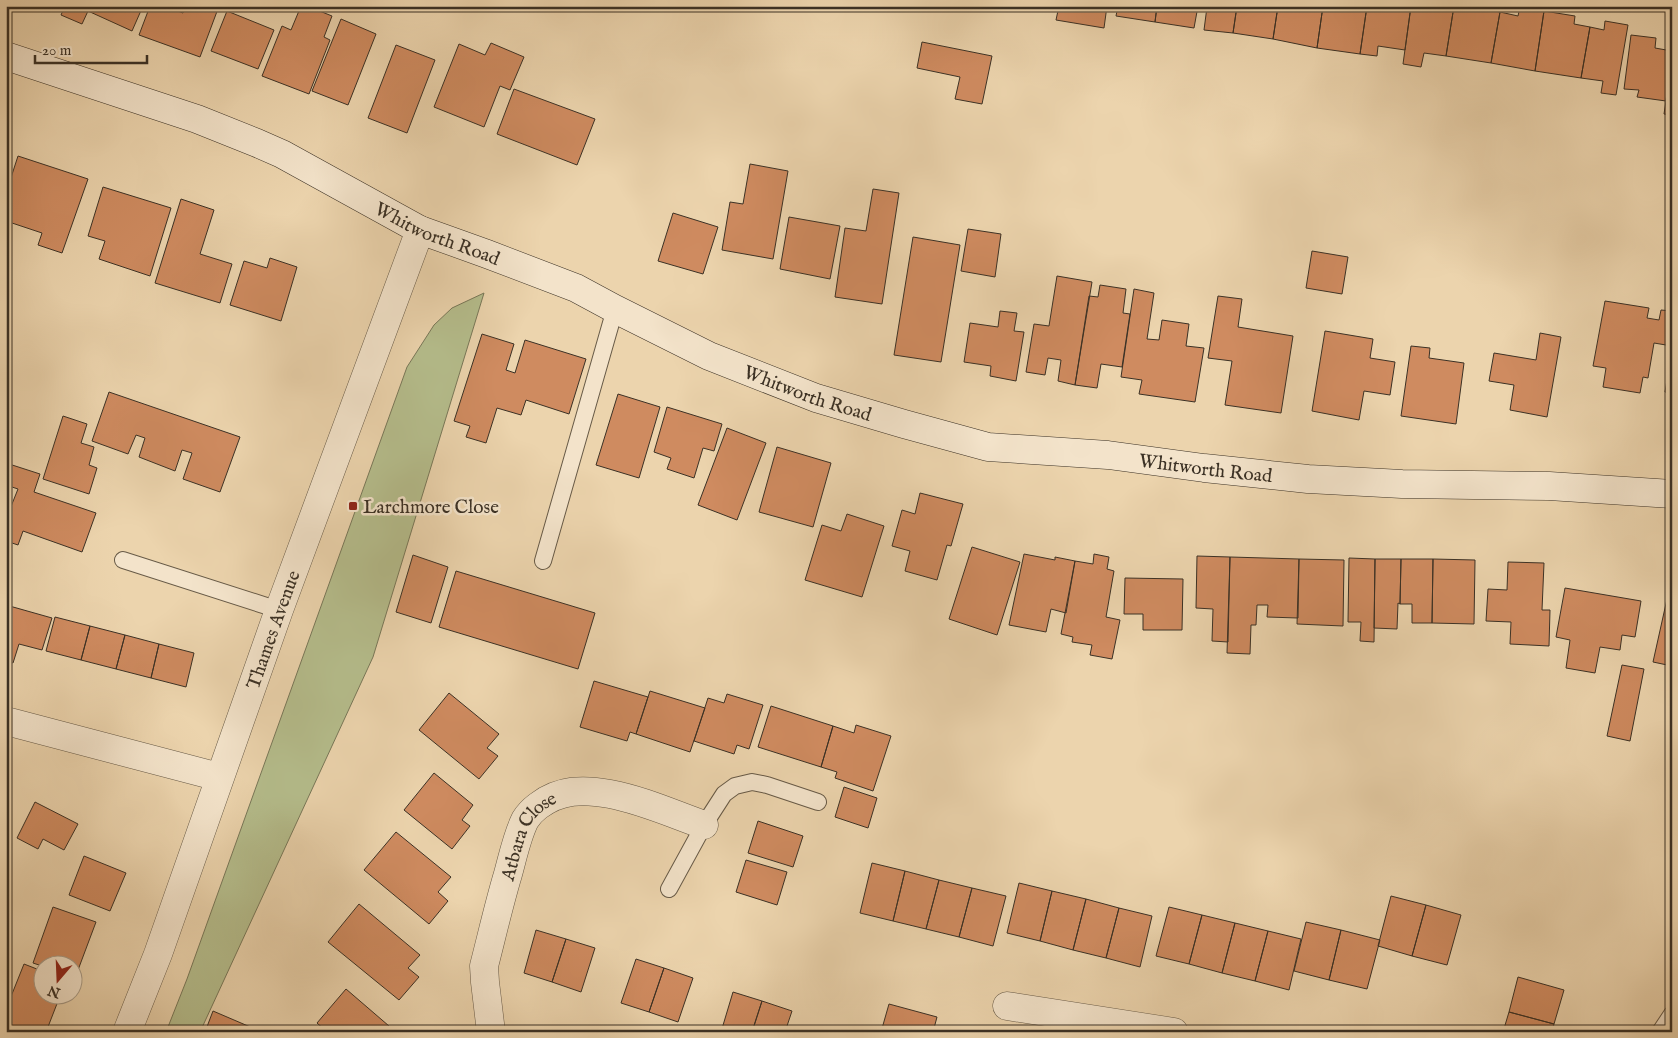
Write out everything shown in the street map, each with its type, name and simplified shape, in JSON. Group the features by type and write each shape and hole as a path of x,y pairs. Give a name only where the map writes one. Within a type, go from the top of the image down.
{"main road":[{"name":"Whitworth Road","path":"6,56 197,119 257,143 282,154 420,230 576,288 709,356 816,398 988,447 1108,455 1308,479 1402,484 1549,486 1672,494"},
{"name":"Thames Avenue","path":"128,1032 158,954 219,776 279,610 420,230"},
{"path":"6,721 219,776"},
{"name":"Atbara Close","path":"491,1032 484,966 515,849 526,818 536,808 548,798 558,794 571,791 590,792 631,799 704,825"},
{"path":"1007,1006 1174,1032"}],"lane":[{"path":"543,562 615,309"},
{"path":"123,560 279,610"},
{"path":"669,889 704,825 724,794 735,786 752,782 768,785 818,802"},
{"path":"1660,1032 1672,1014"}],"green space":[{"path":"484,293 373,657 200,1032 166,1032 187,979 407,367 434,325 452,308"}],"building":[{"path":"65,6 143,6 132,31 88,11 82,24 61,15"},
{"path":"150,6 165,6 183,13 185,6 219,6 200,57 139,35"},
{"path":"301,6 307,6 332,16 324,37 330,40 309,94 262,76 282,26 291,30"},
{"path":"1059,6 1107,6 1104,28 1056,20"},
{"path":"1118,6 1157,6 1155,22 1116,16"},
{"path":"1157,6 1198,6 1194,28 1155,22"},
{"path":"1205,6 1237,6 1233,33 1204,30 1207,7"},
{"path":"1237,6 1278,6 1273,39 1233,33"},
{"path":"1278,6 1323,6 1317,48 1273,39"},
{"path":"1323,6 1367,6 1360,54 1317,48"},
{"path":"1367,6 1411,6 1405,50 1378,46 1377,56 1360,54"},
{"path":"1411,6 1454,6 1446,56 1424,53 1421,67 1403,64"},
{"path":"1454,6 1473,6 1500,12 1491,63 1446,56"},
{"path":"1520,7 1544,11 1535,71 1491,63 1500,12 1518,16"},
{"path":"227,11 274,30 258,69 211,51"},
{"path":"1544,11 1575,16 1574,24 1590,27 1581,78 1535,71"},
{"path":"341,19 376,34 348,105 312,91"},
{"path":"1605,21 1628,25 1616,95 1601,93 1603,81 1581,78 1590,27 1604,30"},
{"path":"1631,35 1656,38 1655,48 1672,51 1666,101 1637,97 1639,90 1624,89"},
{"path":"922,42 992,56 982,104 955,99 960,77 917,68"},
{"path":"491,43 524,57 510,90 500,86 484,127 434,107 459,44 485,55"},
{"path":"396,45 435,60 407,133 368,118"},
{"path":"1672,61 1672,115 1664,114"},
{"path":"514,89 595,119 577,165 497,134"},
{"path":"18,156 88,179 62,253 38,245 42,233 6,221 6,193"},
{"path":"750,164 788,171 773,259 722,250 730,202 743,204"},
{"path":"103,187 171,208 150,276 99,259 105,241 88,236"},
{"path":"873,189 899,193 882,304 835,297 845,228 866,231"},
{"path":"181,199 214,210 200,254 232,264 220,303 155,283"},
{"path":"673,213 718,227 703,274 658,261"},
{"path":"789,217 840,226 830,279 780,269"},
{"path":"968,229 1001,234 995,277 961,271"},
{"path":"913,237 960,245 941,362 894,355"},
{"path":"1312,251 1348,257 1342,294 1306,288"},
{"path":"270,258 297,267 281,321 230,305 244,261 267,268"},
{"path":"1057,276 1092,282 1075,385 1058,381 1061,360 1048,358 1045,375 1026,372 1034,324 1049,326"},
{"path":"1100,285 1126,289 1123,313 1130,314 1122,367 1101,364 1097,388 1075,385 1089,296 1098,297"},
{"path":"1134,289 1154,293 1147,339 1159,340 1162,320 1189,324 1186,346 1204,348 1195,402 1139,394 1142,380 1121,377"},
{"path":"1218,296 1242,299 1238,327 1293,336 1281,413 1225,405 1232,361 1208,358"},
{"path":"1605,301 1649,308 1647,318 1659,320 1661,310 1672,311 1672,346 1654,343 1648,378 1643,377 1640,393 1603,387 1606,368 1593,366"},
{"path":"1000,311 1017,313 1014,331 1024,332 1016,381 990,376 991,366 964,362 970,323 998,327"},
{"path":"1325,331 1373,339 1370,358 1395,362 1390,395 1364,391 1359,420 1312,411"},
{"path":"1540,333 1561,337 1547,417 1510,410 1514,385 1489,381 1494,353 1536,360"},
{"path":"482,334 514,344 506,370 515,373 525,340 586,359 569,414 526,400 521,415 497,408 486,443 466,437 470,426 454,421"},
{"path":"1411,346 1430,348 1429,358 1464,363 1456,424 1401,416"},
{"path":"1672,349 1672,393 1665,392"},
{"path":"109,392 240,437 220,492 183,479 192,453 182,450 175,471 139,457 145,438 136,435 128,454 92,441"},
{"path":"618,394 660,407 639,478 596,465"},
{"path":"667,407 722,424 714,451 703,448 694,478 667,469 671,458 654,452"},
{"path":"63,416 87,424 81,443 94,447 89,465 97,468 89,494 43,479"},
{"path":"727,428 766,443 737,520 698,505"},
{"path":"777,447 831,463 813,527 759,512"},
{"path":"6,463 40,474 34,492 96,513 82,552 23,531 18,545 6,541 6,519 18,489 6,485"},
{"path":"920,493 963,504 951,546 947,545 937,580 905,571 910,551 892,546 902,510 915,514"},
{"path":"847,514 884,526 862,597 805,580 822,525 841,531"},
{"path":"972,547 1020,562 997,635 949,619"},
{"path":"1024,554 1055,560 1055,557 1075,561 1066,613 1051,609 1046,632 1009,625"},
{"path":"1094,554 1109,557 1107,569 1114,571 1106,617 1120,620 1112,659 1090,655 1092,645 1072,642 1073,637 1061,634 1075,561 1093,564"},
{"path":"413,555 448,567 431,623 396,612"},
{"path":"1197,556 1230,557 1228,642 1212,641 1213,609 1196,608"},
{"path":"1230,557 1299,559 1298,618 1267,617 1268,605 1257,605 1256,625 1251,625 1250,654 1227,653"},
{"path":"1349,558 1375,559 1374,642 1360,641 1361,622 1348,622"},
{"path":"1299,559 1344,560 1343,626 1297,624"},
{"path":"1375,559 1401,559 1400,604 1398,603 1397,629 1374,628"},
{"path":"1401,559 1433,559 1432,623 1412,623 1412,604 1400,604"},
{"path":"1433,559 1475,560 1474,624 1432,623"},
{"path":"1508,562 1544,563 1542,610 1550,610 1549,646 1510,644 1511,622 1486,621 1488,589 1507,590"},
{"path":"456,571 595,613 578,669 439,627"},
{"path":"1125,578 1183,579 1182,630 1143,630 1143,614 1124,614"},
{"path":"1565,588 1641,601 1635,637 1622,635 1620,650 1600,647 1595,673 1566,668 1570,640 1556,637"},
{"path":"1669,590 1672,591 1672,666 1653,662"},
{"path":"6,605 52,618 42,650 19,644 13,663 6,661"},
{"path":"55,617 90,626 81,660 46,651"},
{"path":"90,626 125,635 116,669 81,660"},
{"path":"125,635 159,644 151,678 116,669"},
{"path":"159,644 194,653 186,687 151,678"},
{"path":"1622,665 1644,669 1630,741 1607,736"},
{"path":"594,681 648,697 636,734 630,732 627,741 580,727"},
{"path":"650,691 705,708 690,752 636,734"},
{"path":"449,693 499,734 487,748 498,756 479,779 419,730"},
{"path":"727,694 763,705 749,749 737,745 734,754 694,741 708,698 724,703"},
{"path":"771,706 833,726 821,767 758,747"},
{"path":"856,725 891,736 873,791 835,778 837,772 821,767 833,726 854,733"},
{"path":"434,773 473,805 462,820 470,826 452,849 404,810"},
{"path":"844,787 877,798 868,828 835,817"},
{"path":"35,802 78,824 64,850 43,839 38,849 17,838"},
{"path":"758,821 803,836 793,867 748,853"},
{"path":"396,832 451,877 438,892 448,901 429,924 364,870"},
{"path":"84,856 126,873 110,911 69,895"},
{"path":"746,860 787,872 777,905 736,892"},
{"path":"872,863 905,871 893,921 860,913"},
{"path":"905,871 939,880 926,929 893,921"},
{"path":"939,880 972,888 959,937 926,929"},
{"path":"1019,883 1052,891 1040,941 1007,933"},
{"path":"972,888 1006,896 993,946 959,937"},
{"path":"1052,891 1086,899 1073,950 1040,941"},
{"path":"1391,896 1426,905 1412,956 1378,946"},
{"path":"1086,899 1119,908 1106,958 1073,950"},
{"path":"359,904 420,955 408,968 419,977 399,1000 328,942"},
{"path":"1426,905 1461,915 1447,965 1412,956"},
{"path":"53,907 96,922 82,959 82,956 36,956"},
{"path":"1169,907 1202,915 1189,964 1156,956"},
{"path":"1119,908 1152,916 1140,967 1106,958"},
{"path":"1202,915 1235,923 1222,973 1189,964"},
{"path":"1306,922 1341,930 1329,980 1294,971"},
{"path":"1235,923 1268,931 1255,981 1222,973"},
{"path":"536,930 566,939 552,982 524,973"},
{"path":"1341,930 1380,940 1367,989 1329,980"},
{"path":"1268,931 1301,939 1289,990 1255,981"},
{"path":"566,939 595,948 581,992 552,982"},
{"path":"636,959 664,968 649,1012 621,1003"},
{"path":"24,964 32,967 32,1006 56,1006 46,1032 26,1032 6,1024 6,1009"},
{"path":"664,968 693,978 678,1022 649,1012"},
{"path":"1518,977 1564,990 1554,1024 1509,1012"},
{"path":"346,989 389,1026 384,1032 327,1032 317,1023"},
{"path":"733,992 762,1001 752,1032 721,1032"},
{"path":"762,1001 792,1011 785,1032 752,1032"},
{"path":"889,1004 937,1017 933,1032 881,1032"},
{"path":"213,1011 255,1029 254,1032 205,1032"},
{"path":"1509,1012 1554,1024 1552,1032 1503,1032"}],"place":[{"name":"Larchmore Close","path":"353,506"}]}
